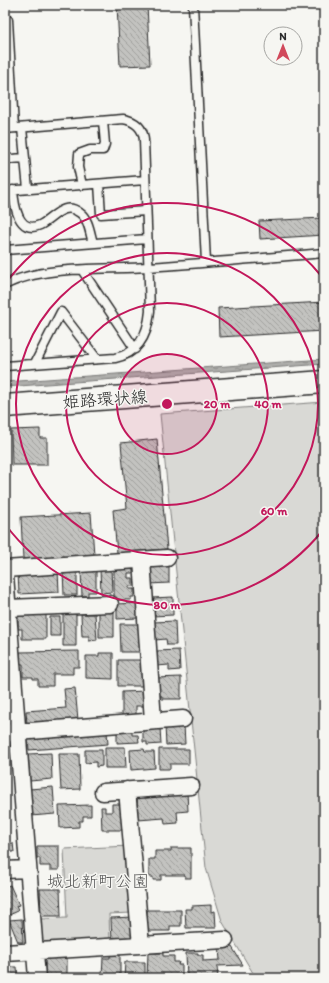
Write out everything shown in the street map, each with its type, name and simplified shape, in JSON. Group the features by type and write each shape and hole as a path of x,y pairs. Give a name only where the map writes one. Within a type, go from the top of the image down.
{"main road":[{"name":"姫路環状線","path":"5,406 324,382"}],"street":[{"path":"5,569 167,558"},
{"path":"142,560 154,721"},
{"path":"5,575 8,608 11,733 28,869 37,978"},
{"path":"8,608 110,604"},
{"path":"11,733 183,719"},
{"path":"103,792 190,786"},
{"path":"127,790 141,945"},
{"path":"5,870 28,869"},
{"path":"5,953 226,940"}],"lane":[{"path":"193,5 206,262"},
{"path":"5,20 8,20 8,56 18,128 25,158 28,189"},
{"path":"5,129 123,119 137,124 144,135 149,326 143,339 135,349 120,357 5,366"},
{"path":"82,185 78,167 79,154 90,150 103,150 105,144 103,121"},
{"path":"11,160 25,158"},
{"path":"94,243 86,218 80,212 62,209 38,226 29,226 22,222 17,216 9,191 146,180"},
{"path":"99,184 101,214 146,211"},
{"path":"5,250 147,239"},
{"path":"5,285 14,280 51,272 148,267 324,253"},
{"path":"82,270 135,349"},
{"path":"35,363 61,312 97,359"}],"green space":[{"path":"324,402 324,978 256,978 222,921 206,868 160,414"},
{"name":"城北新町公園","path":"130,846 132,913 109,914 110,944 42,946 41,919 67,918 64,849"}],"water":[{"path":"324,359 324,364 5,387 5,382"}],"building":[{"path":"117,5 147,5 150,65 120,66"},
{"path":"324,218 324,235 260,239 259,221"},
{"path":"324,302 324,331 219,337 218,308"},
{"path":"40,429 40,438 47,438 47,465 12,465 11,430"},
{"path":"157,439 167,549 117,553 113,510 127,508 121,443"},
{"path":"91,513 94,555 23,559 21,517"},
{"path":"114,564 133,564 133,573 128,573 128,578 133,578 133,586 129,586 129,589 134,589 134,597 131,597 131,600 114,600"},
{"path":"149,564 169,564 169,583 149,584"},
{"path":"81,569 96,569 96,592 88,592 88,596 82,596"},
{"path":"100,569 111,569 112,592 101,593"},
{"path":"63,570 77,570 77,595 64,595"},
{"path":"58,571 59,592 19,594 18,573"},
{"path":"173,597 173,615 152,616 152,598"},
{"path":"138,603 138,618 117,619 117,604"},
{"path":"99,609 114,609 114,637 99,637"},
{"path":"63,612 76,612 76,646 63,646"},
{"path":"18,614 46,614 46,639 22,639 22,629 18,629"},
{"path":"81,614 95,614 97,640 89,641 89,636 82,636"},
{"path":"50,617 60,617 60,636 50,636"},
{"path":"175,621 176,645 167,645 166,639 155,640 154,622"},
{"path":"120,624 139,624 140,652 121,652"},
{"path":"179,650 180,670 169,671 169,665 157,666 157,651"},
{"path":"79,651 79,667 73,667 73,674 53,674 53,686 38,686 38,679 33,679 33,677 23,677 23,664 20,664 20,652"},
{"path":"99,653 113,653 113,679 86,678 86,656 99,656"},
{"path":"118,660 142,660 142,686 118,686"},
{"path":"181,677 181,699 162,699 162,696 157,696 156,678"},
{"path":"75,688 78,720 27,724 26,711 66,708 64,689"},
{"path":"146,691 146,706 136,706 136,717 122,717 122,692"},
{"path":"184,725 185,744 166,745 165,726"},
{"path":"160,728 161,744 147,745 147,742 143,742 143,729"},
{"path":"117,730 132,730 132,735 138,735 139,742 117,743"},
{"path":"107,732 108,744 29,750 28,737"},
{"path":"105,747 125,747 126,768 105,768"},
{"path":"144,749 145,752 154,752 155,768 131,770 130,750"},
{"path":"159,749 189,749 189,764 170,764 170,769 159,769"},
{"path":"85,750 102,750 102,766 96,767 96,762 85,763"},
{"path":"51,753 52,779 30,781 28,754"},
{"path":"59,754 79,754 80,789 61,790"},
{"path":"53,787 55,814 31,816 30,789"},
{"path":"187,792 188,811 177,812 178,823 165,824 164,818 138,820 137,795 144,795 145,798 155,797 154,794"},
{"path":"112,804 121,804 122,830 102,830 101,807 105,807 105,812 112,812"},
{"path":"91,805 91,816 83,816 83,821 79,821 79,827 60,828 59,806"},
{"path":"5,843 13,843 14,852 9,852 10,860 5,860"},
{"path":"37,846 59,846 59,870 50,870 50,866 40,866 40,858 37,858"},
{"path":"171,848 191,848 191,878 185,878 185,875 161,875 161,880 153,880 153,877 149,877 149,859 155,859 155,851 171,851"},
{"path":"10,885 19,905 16,906 18,911 7,916 5,911 5,887"},
{"path":"40,889 60,889 61,916 41,916"},
{"path":"211,905 211,912 215,911 216,928 186,928 185,909 192,909 192,906"},
{"path":"147,910 181,910 181,926 170,926 170,931 147,931"},
{"path":"134,917 135,941 112,942 111,918"},
{"path":"22,919 23,942 18,942 9,920"},
{"path":"232,947 243,965 217,966 218,978 187,978 186,953 198,953 198,955 203,955 203,961 220,960 219,948"},
{"path":"148,953 163,953 163,956 174,956 174,962 179,962 178,965 182,965 182,978 147,978"},
{"path":"110,954 120,954 120,975 102,976 103,958 110,958"},
{"path":"45,957 67,957 67,978 45,978"},
{"path":"125,962 145,962 145,978 124,978"},
{"path":"5,967 17,967 18,978 5,978"}]}
